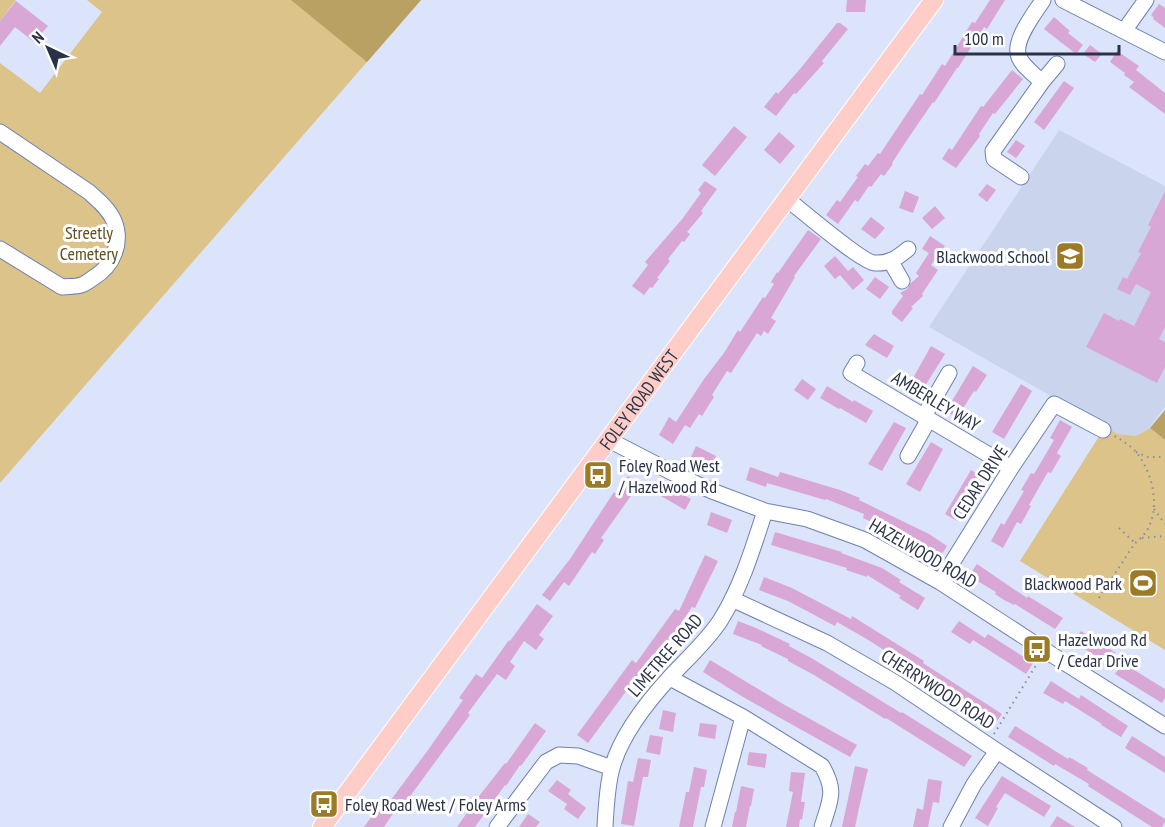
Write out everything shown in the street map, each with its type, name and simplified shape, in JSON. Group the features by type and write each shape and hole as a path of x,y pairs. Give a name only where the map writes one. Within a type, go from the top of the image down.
{"main road":[{"name":"FOLEY ROAD WEST","path":"322,827 788,199 930,2"}],"street":[{"path":"1042,82 1026,67 1018,55 1019,40 1043,0"},
{"path":"1063,0 1165,52"},
{"path":"1124,31 1146,0"},
{"path":"1021,177 994,159 993,150 1057,64"},
{"path":"0,132 102,203 114,220 118,239 113,260 101,273 82,285 62,286 0,249"},
{"path":"788,199 872,264 891,262 908,249"},
{"path":"891,262 902,281"},
{"name":"AMBERLEY WAY","path":"856,363 851,373 1011,468"},
{"path":"908,456 950,373"},
{"name":"CEDAR DRIVE","path":"940,582 1054,404 1103,430"},
{"name":"HAZELWOOD ROAD","path":"609,440 712,491 765,511 807,519 865,540 940,582 1165,726"},
{"name":"LIMETREE ROAD","path":"605,827 612,768 624,738 638,716 703,644 720,621 751,553 765,511"},
{"name":"CHERRYWOOD ROAD","path":"732,599 826,643 896,683 1114,827"},
{"path":"670,678 743,717 822,766 828,777 832,794 822,827"},
{"path":"713,827 743,717"},
{"path":"951,827 992,748"},
{"path":"497,827 546,762 560,755 578,756 612,768"}],"path":[{"path":"1103,430 1123,441 1136,452 1148,457 1165,457"},
{"path":"1099,598 1135,543 1142,538 1149,526 1154,508 1150,475 1136,452"},
{"path":"1154,508 1165,524"},
{"path":"1119,528 1135,543"},
{"path":"1142,538 1165,536"},
{"path":"992,748 1046,651"}],"shaded area":[{"path":"291,0 421,0 367,62"},
{"name":"Blackwood School","path":"1059,130 1165,186 1165,407 1149,428 1136,436 1118,434 929,327"},
{"path":"1165,410 1165,440 1150,428"}],"green space":[{"path":"0,0 16,0 0,21"},
{"name":"Streetly Cemetery","path":"87,0 421,0 0,483 0,63 40,93 102,12"},
{"name":"Blackwood Park","path":"1105,427 1118,434 1136,436 1150,428 1165,440 1165,650 1020,561"}],"building":[{"path":"847,0 866,0 865,12 846,12"},
{"path":"990,0 1005,0 987,29 984,27 893,164 884,176 881,174 871,187 869,186 858,202 855,200 838,224 826,215 837,200 840,202 865,164 868,166 878,153 880,154 920,94 922,95 942,64 945,66 972,22 975,23"},
{"path":"16,1 48,26 34,42 15,27 0,46 0,21"},
{"path":"1159,4 1165,8 1165,28 1151,15"},
{"path":"1054,17 1083,45 1076,54 1044,29"},
{"path":"837,23 848,29 822,61 824,63 796,94 794,93 776,116 764,107 800,69"},
{"path":"1090,45 1102,54 1095,62 1083,54"},
{"path":"1117,51 1139,66 1136,70 1165,93 1165,114 1129,87 1134,82 1110,62"},
{"path":"1012,70 1023,79 995,114 993,113 979,134 980,136 956,168 942,159 949,148 952,150 981,106 983,107"},
{"path":"1064,81 1074,88 1044,130 1034,122"},
{"path":"734,126 747,137 715,176 702,165"},
{"path":"779,132 795,146 780,164 764,150"},
{"path":"1016,140 1025,146 1016,158 1007,152"},
{"path":"705,181 717,189 701,211 703,213 687,232 690,234 668,259 670,261 657,278 659,279 644,295 632,286 648,265 645,262 701,193 698,190"},
{"path":"987,184 996,190 987,202 978,195"},
{"path":"905,191 919,197 913,213 899,208"},
{"path":"1165,191 1165,327 1159,339 1165,342 1165,367 1157,383 1086,347 1104,313 1134,326 1151,292 1136,284 1130,295 1117,289 1123,277 1127,279 1141,253 1138,252 1151,227 1148,225"},
{"path":"935,206 945,218 932,229 922,218"},
{"path":"871,217 885,228 875,239 861,229"},
{"path":"808,230 821,239 794,276 771,318 776,321 768,334 764,331 761,336 757,333 731,373 727,371 702,416 699,414 690,428 685,425 673,444 659,435 669,417 676,422 738,330 740,332 763,297 765,298 774,284 771,282 777,272"},
{"path":"930,236 945,246 931,265 938,270 922,294 923,296 911,307 913,308 902,322 892,314 892,311 903,296 900,293 919,276 916,273 929,253 922,249"},
{"path":"835,256 848,271 853,267 864,280 853,290 840,275 835,279 824,266"},
{"path":"875,277 889,287 880,299 866,289"},
{"path":"874,334 894,346 887,358 865,345"},
{"path":"931,346 945,354 920,394 908,387"},
{"path":"973,366 987,375 957,418 946,411"},
{"path":"802,379 816,389 808,400 794,390"},
{"path":"1021,384 1032,391 1004,439 992,432"},
{"path":"827,386 873,411 866,423 820,398"},
{"path":"1060,420 1072,427 1057,453 1061,456 1051,473 1048,472 1021,524 1017,522 1003,548 991,541 1001,523 1004,525 1024,491 1021,490 1031,473 1034,474 1054,440 1050,438"},
{"path":"894,422 906,428 882,471 868,464"},
{"path":"931,442 943,449 920,492 906,484"},
{"path":"696,446 716,456 708,471 689,461"},
{"path":"750,467 778,477 780,472 860,498 859,500 929,534 947,546 940,557 911,538 910,540 863,518 864,514 826,499 767,483 766,487 746,480"},
{"path":"971,470 983,477 957,521 945,514"},
{"path":"628,476 640,483 601,538 604,540 595,554 592,552 569,586 564,582 550,601 542,595 570,559 614,492 616,494"},
{"path":"667,485 691,499 685,510 661,496"},
{"path":"711,512 732,520 727,533 707,525"},
{"path":"775,532 842,552 882,568 925,598 918,610 899,598 901,596 867,575 867,577 846,570 847,568 771,545"},
{"path":"705,555 718,561 695,608 692,607 652,666 647,663 588,743 577,735 632,660 636,663 675,609 679,611"},
{"path":"977,564 1027,598 1028,596 1063,618 1055,629 1015,604 1004,600 995,594 996,592 969,576"},
{"path":"764,577 792,588 851,619 852,616 1002,714 994,725 923,679 925,676 865,638 837,622 835,626 788,601 759,590"},
{"path":"537,604 553,616 539,635 544,639 536,650 524,641 510,662 515,666 506,680 497,674 468,713 470,715 397,814 394,812 384,827 364,827 377,809 382,812 428,750 463,700 459,698 476,674 482,678"},
{"path":"738,621 790,644 789,646 972,756 964,767 788,659 762,645 733,634"},
{"path":"959,621 985,638 988,634 1033,663 1026,674 973,640 970,644 951,632"},
{"path":"1081,631 1116,653 1113,657 1165,689 1165,698 1162,703 1115,674 1118,670 1074,642"},
{"path":"710,660 857,745 850,757 703,672"},
{"path":"1051,681 1079,699 1081,695 1128,726 1121,737 1065,701 1063,704 1043,693"},
{"path":"663,710 676,713 673,732 659,729"},
{"path":"535,723 546,731 506,786 475,827 457,827 506,764"},
{"path":"700,723 717,725 715,739 698,736"},
{"path":"1015,726 1068,759 1069,757 1088,768 1087,770 1165,819 1162,827 1152,827 1088,786 1089,784 1055,764 1054,766 1008,737"},
{"path":"650,735 663,737 660,755 646,752"},
{"path":"1132,736 1165,757 1165,773 1125,748"},
{"path":"749,752 767,754 765,768 747,765"},
{"path":"638,758 651,760 648,777 643,777 634,826 621,824 628,781 633,782"},
{"path":"855,766 868,769 855,827 842,827"},
{"path":"694,767 707,770 704,787 701,787 693,827 679,827 686,792 689,792"},
{"path":"791,772 805,773 801,802 805,802 799,827 786,827 793,792 789,791"},
{"path":"1002,776 1051,806 1044,817 1005,793 988,826 975,818"},
{"path":"928,779 942,781 939,803 933,802 928,827 913,827 917,808 923,810"},
{"path":"557,780 571,790 568,794 586,808 578,819 564,809 567,804 548,791"},
{"path":"741,786 754,789 751,806 746,827 732,827 736,812"},
{"path":"528,814 540,822 536,827 519,827"},
{"path":"1057,816 1075,827 1050,827"}],"place":[{"name":"Blackwood School","path":"1070,256"},
{"name":"Foley Road West / Hazelwood Rd","path":"598,475"},
{"name":"Blackwood Park","path":"1143,583"},
{"name":"Hazelwood Rd / Cedar Drive","path":"1037,649"},
{"name":"Foley Road West / Foley Arms","path":"324,804"}]}
